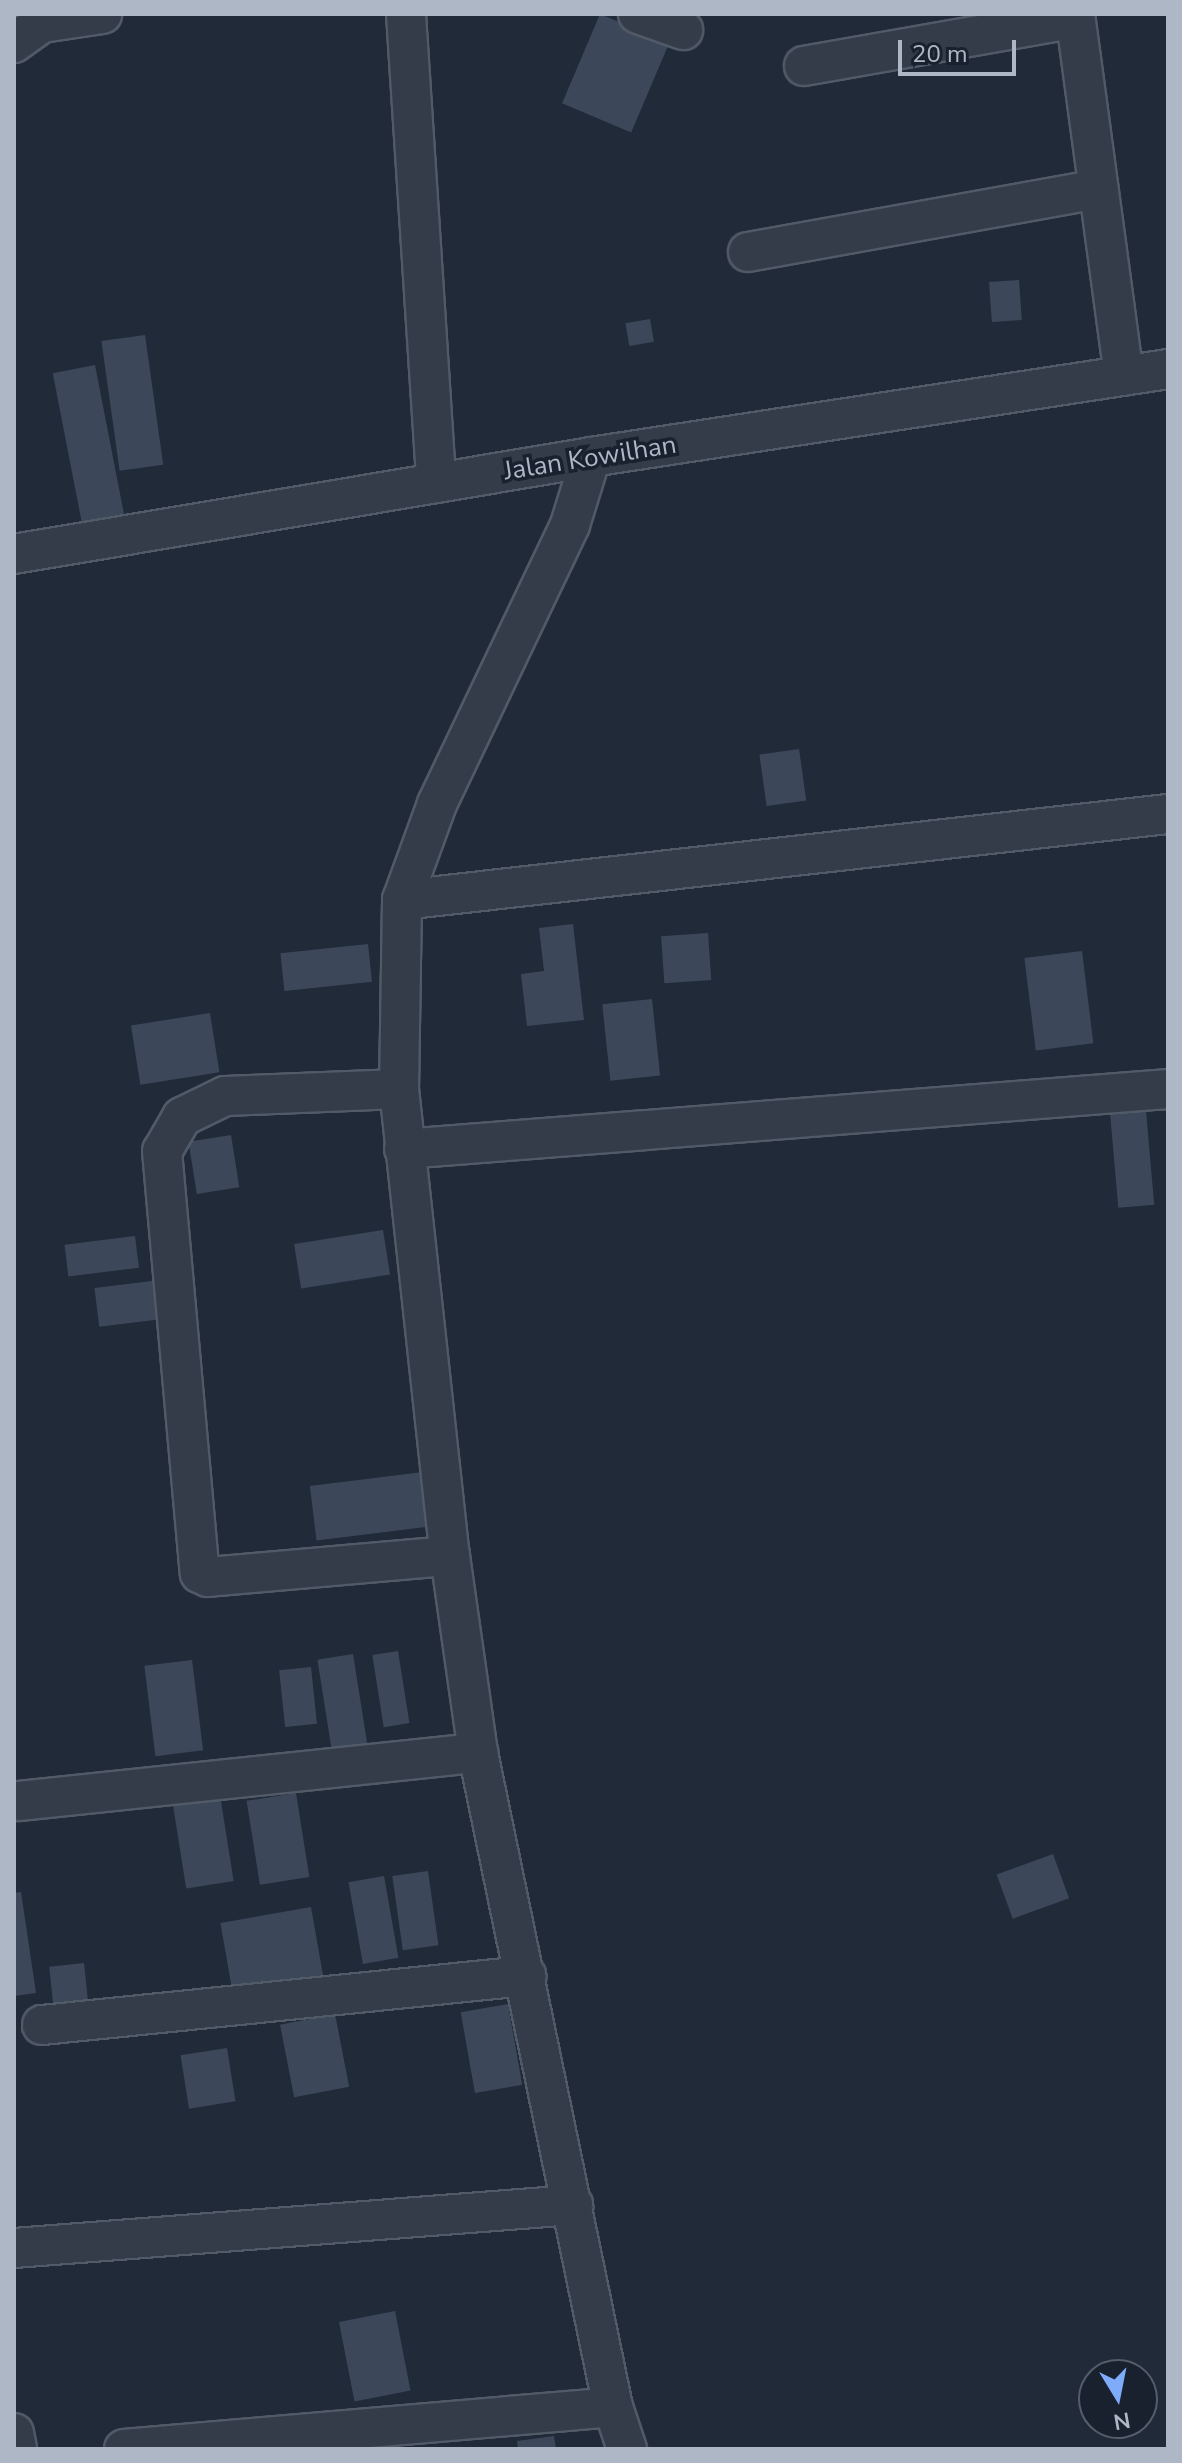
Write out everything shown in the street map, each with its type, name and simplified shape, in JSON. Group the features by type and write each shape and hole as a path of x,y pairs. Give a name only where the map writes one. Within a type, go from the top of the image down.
{"street":[{"path":"14,43 42,23 102,14"},
{"path":"406,14 436,483"},
{"path":"638,14 683,30"},
{"path":"804,66 1075,16 1124,376"},
{"path":"748,252 1098,189"},
{"name":"Jalan Kowilhan","path":"14,554 591,457 1168,369"},
{"path":"591,457 570,525 437,804 402,900 399,1089 450,1556 478,1753 527,1976 613,2407 627,2449"},
{"path":"14,528 14,554"},
{"path":"402,900 1168,814"},
{"path":"399,1089 225,1096 182,1117 162,1151 200,1573 208,1577 450,1556"},
{"path":"404,1149 1168,1089"},
{"path":"19,1801 478,1753"},
{"path":"42,2025 527,1976"},
{"path":"14,2248 573,2205"},
{"path":"124,2449 613,2407"},
{"path":"14,2433 17,2449"}],"building":[{"path":"600,14 669,43 631,133 562,103"},
{"path":"1019,280 1022,320 992,322 989,282"},
{"path":"650,319 654,342 629,346 625,323"},
{"path":"145,335 163,465 120,471 101,341"},
{"path":"95,365 124,514 82,522 53,373"},
{"path":"799,749 806,800 767,806 759,755"},
{"path":"573,924 584,1020 527,1026 521,974 544,971 539,928"},
{"path":"708,933 711,980 664,983 661,936"},
{"path":"368,944 372,982 284,991 280,953"},
{"path":"1082,951 1093,1043 1036,1050 1024,958"},
{"path":"652,999 660,1076 610,1081 602,1004"},
{"path":"210,1013 219,1072 140,1085 131,1026"},
{"path":"1146,1111 1154,1205 1118,1208 1110,1114"},
{"path":"231,1135 239,1187 197,1194 189,1142"},
{"path":"383,1230 390,1274 301,1289 294,1244"},
{"path":"135,1236 139,1268 68,1276 65,1245"},
{"path":"160,1280 165,1319 99,1327 94,1288"},
{"path":"423,1472 430,1527 317,1540 310,1486"},
{"path":"398,1651 409,1723 384,1727 372,1655"},
{"path":"353,1654 369,1753 333,1758 317,1660"},
{"path":"192,1660 203,1750 155,1756 144,1666"},
{"path":"311,1667 317,1724 285,1727 279,1670"},
{"path":"296,1793 309,1877 260,1885 247,1801"},
{"path":"220,1795 234,1881 186,1888 173,1803"},
{"path":"1053,1854 1069,1898 1013,1919 997,1875"},
{"path":"428,1871 438,1945 403,1950 392,1876"},
{"path":"384,1876 398,1958 363,1964 349,1882"},
{"path":"21,1892 36,1993 14,1996 14,1893"},
{"path":"311,1907 323,1976 233,1992 220,1923"},
{"path":"84,1963 88,2004 53,2007 49,1967"},
{"path":"508,2004 522,2085 475,2093 461,2012"},
{"path":"335,2014 349,2087 294,2097 280,2025"},
{"path":"227,2048 235,2101 189,2109 181,2055"},
{"path":"395,2311 410,2391 355,2401 339,2322"},
{"path":"554,2436 556,2449 518,2449 517,2441"}]}
